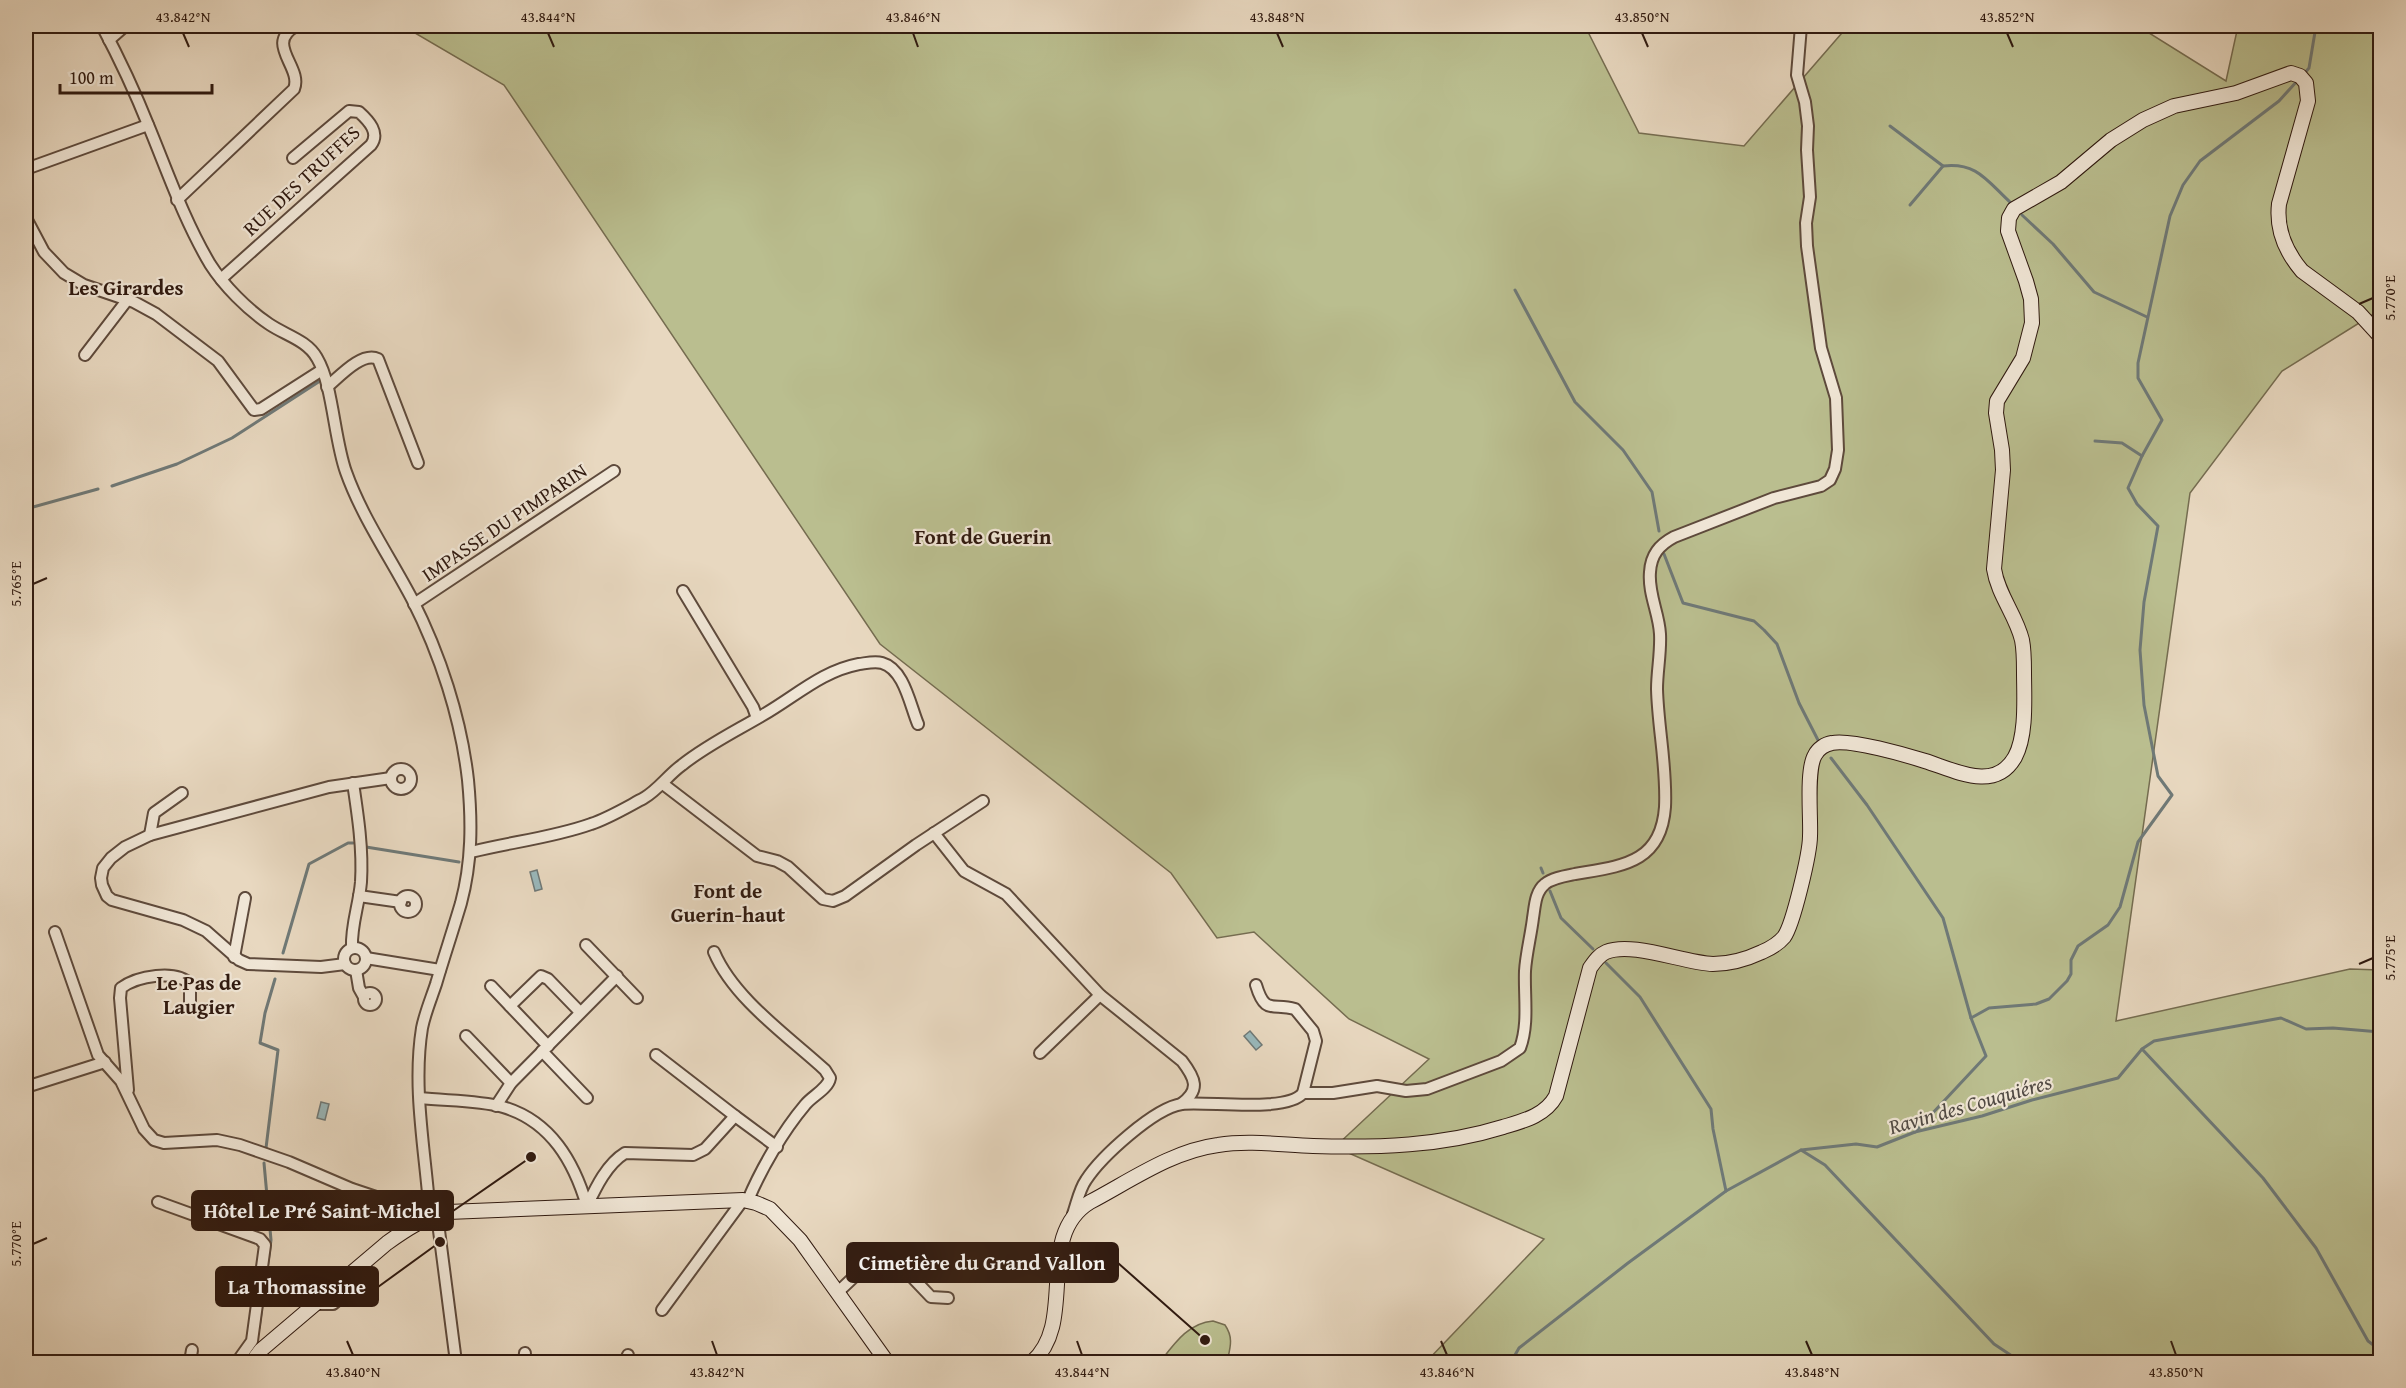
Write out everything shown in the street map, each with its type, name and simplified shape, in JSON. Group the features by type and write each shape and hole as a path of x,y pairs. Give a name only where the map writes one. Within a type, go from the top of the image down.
{"street":[{"path":"102,26 148,125 177,200 199,244 221,279 267,323 310,349 317,359 327,387 338,444 349,480 414,604 447,686 460,731 467,778 471,852 461,902 422,1028 419,1061 420,1098 431,1217 456,1362"},
{"path":"109,40 125,26"},
{"path":"177,200 294,89 296,81 284,50 283,41 288,30 296,26"},
{"path":"1303,1093 1334,1093 1377,1086 1406,1091 1427,1089 1501,1061 1520,1048 1525,1028 1526,969 1539,891 1550,880 1616,867 1636,860 1654,845 1661,830 1665,805 1665,778 1657,688 1660,634 1650,591 1650,571 1655,553 1661,544 1674,537 1774,498 1821,486 1830,480 1835,469 1838,450 1838,411 1831,377 1821,348 1807,246 1806,222 1810,196 1808,126 1805,102 1797,75 1801,26"},
{"path":"1073,1214 1090,1202 1160,1164 1208,1146 1236,1144 1348,1147 1441,1142 1497,1129 1538,1114 1549,1107 1558,1090 1590,968 1598,957 1618,949 1713,964 1750,957 1765,951 1785,936 1792,919 1810,839 1812,763 1818,751 1824,746 1831,743 1848,742 1922,760 1960,775 1972,777 1983,777 2006,768 2014,758 2019,742 2023,716 2024,659 2022,640 1996,582 1994,569 2003,470 1996,413 1997,401 2027,347 2032,323 2031,299 2008,231 2009,218 2014,209 2061,182 2111,140 2143,120 2174,106 2236,93 2291,73 2301,76 2309,92 2306,111 2279,204 2277,220 2281,236 2295,263 2302,271 2358,312 2380,336"},
{"name":"RUE DES TRUFFES","path":"221,279 371,145 375,139 375,133 359,112 349,111 292,158"},
{"path":"26,169 148,125"},
{"path":"26,218 44,252 63,273 84,285 128,299 156,314 209,353 222,366 255,410 261,410 322,370"},
{"path":"85,355 128,299"},
{"path":"327,387 361,360 370,357 378,359 418,463"},
{"name":"IMPASSE DU PIMPARIN","path":"414,604 614,471"},
{"path":"683,591 714,639 757,718"},
{"path":"471,852 592,824 646,796 663,784 679,766 709,746 831,672 850,666 880,662 889,665 897,674 918,723"},
{"path":"345,964 321,967 248,964 234,957 206,931 183,920 116,902 107,896 101,878 105,864 125,847 150,835 307,792 390,777"},
{"path":"352,947 362,949 366,958 362,968 356,970 349,969 345,964 345,954 352,947 352,926 359,896 362,849 353,783"},
{"path":"663,784 757,856 777,861 788,867 826,900 838,900 845,896 983,801"},
{"path":"150,835 154,813 182,793"},
{"path":"934,833 964,871 1006,894 1100,995 1140,1029 1174,1053 1190,1071 1193,1082 1193,1093 1181,1104 1156,1115 1125,1138 1086,1180 1067,1229 1060,1258 1052,1331 1045,1348 1032,1362"},
{"path":"359,896 401,902"},
{"path":"234,957 245,898"},
{"path":"56,932 95,1049 119,1077 144,1129 157,1142 217,1140 240,1145 431,1217"},
{"path":"586,945 637,998"},
{"path":"662,1310 745,1200 805,1105 827,1084 830,1077 730,980 722,970 714,952"},
{"path":"366,958 440,970"},
{"path":"356,970 359,988 364,997"},
{"path":"129,1095 121,988 146,976 185,980 190,984 190,1005"},
{"path":"510,1006 541,976 548,979 580,1012"},
{"path":"496,1106 512,1083 616,976"},
{"path":"1181,1104 1226,1105 1289,1101 1299,1098 1303,1093 1316,1041 1315,1036 1294,1009 1268,1006 1259,994 1256,985"},
{"path":"491,986 587,1098"},
{"path":"1040,1053 1100,995"},
{"path":"466,1036 512,1083"},
{"path":"656,1055 777,1147"},
{"path":"26,1087 105,1062"},
{"path":"420,1098 496,1106 518,1113 551,1135 570,1162 587,1206"},
{"path":"587,1206 595,1189 617,1159 625,1153 688,1156 698,1154 735,1116"},
{"path":"583,1192 595,1189"},
{"path":"237,1362 313,1304 398,1234 431,1217 448,1212 530,1207 745,1200 762,1205 781,1219 807,1248 887,1362"},
{"path":"158,1202 263,1242 265,1250 257,1346 252,1362"},
{"path":"838,1293 882,1253 892,1256 931,1297 948,1298"},
{"path":"190,1362 192,1350"}],"green space":[{"path":"403,26 1585,26 1639,133 1744,146 1848,26 2138,26 2226,81 2238,26 2380,26 2380,310 2282,371 2190,493 2116,1021 2350,969 2380,970 2380,1362 1426,1362 1544,1239 1335,1147 1429,1059 1349,1019 1254,932 1217,938 1171,873 880,644 504,85"},
{"path":"1213,1321 1225,1325 1230,1334 1227,1362 1160,1362 1189,1330"}],"water":[{"path":"537,870 542,889 535,891 530,872"},
{"path":"1250,1031 1262,1045 1256,1050 1244,1036"},
{"path":"321,1102 329,1104 325,1120 317,1118"}],"waterway":[{"path":"124,33 135,26"},
{"path":"2303,75 2309,68 2316,26"},
{"path":"1915,1132 1986,1056 1971,1018 1989,1008 2036,1004 2049,999 2067,981 2071,974 2071,960 2078,946 2108,925 2120,907 2138,842 2172,795 2158,776 2144,705 2140,650 2144,602 2158,526 2137,504 2128,488 2162,420 2138,378 2138,363 2170,216 2183,185 2200,161 2279,101 2298,80"},
{"path":"1890,126 1943,166 1965,167 1981,175 2011,203"},
{"path":"1910,205 1943,166"},
{"path":"2022,215 2053,244 2094,292 2147,317"},
{"path":"1515,290 1575,402 1623,450 1652,492 1659,531"},
{"path":"112,486 177,464 232,438 320,381"},
{"path":"2095,441 2122,443 2142,456"},
{"path":"26,509 98,489"},
{"path":"1664,554 1683,603 1754,621 1777,644 1799,703 1820,744"},
{"path":"1831,758 1867,805 1943,918 1971,1018"},
{"path":"283,953 309,864 348,843 353,843"},
{"path":"366,847 459,862"},
{"path":"1541,868 1543,873"},
{"path":"1550,891 1561,918 1593,949"},
{"path":"1606,963 1640,997 1711,1109 1726,1191"},
{"path":"266,1148 278,1050 260,1043 265,1013 275,979"},
{"name":"Ravin des Couquiéres","path":"1511,1362 1519,1348 1628,1263 1726,1191 1801,1150 1856,1144 1877,1147 1915,1132 2118,1078 2142,1049 2154,1041 2281,1018 2306,1029 2333,1028 2380,1032"},
{"path":"2142,1049 2263,1178 2316,1248 2368,1341 2380,1350"},
{"path":"1801,1150 1825,1165 1994,1344 2021,1362"},
{"path":"259,1328 271,1240 264,1163"}],"place":[{"name":"Hôtel Le Pré Saint-Michel","path":"531,1157"},
{"name":"La Thomassine","path":"440,1242"},
{"name":"Cimetière du Grand Vallon","path":"1205,1340"}],"district":[{"name":"Les Girardes","path":"126,287"},
{"name":"Font de Guerin","path":"983,536"},
{"name":"Font de Guerin-haut","path":"728,902"},
{"name":"Le Pas de Laugier","path":"199,994"}]}
